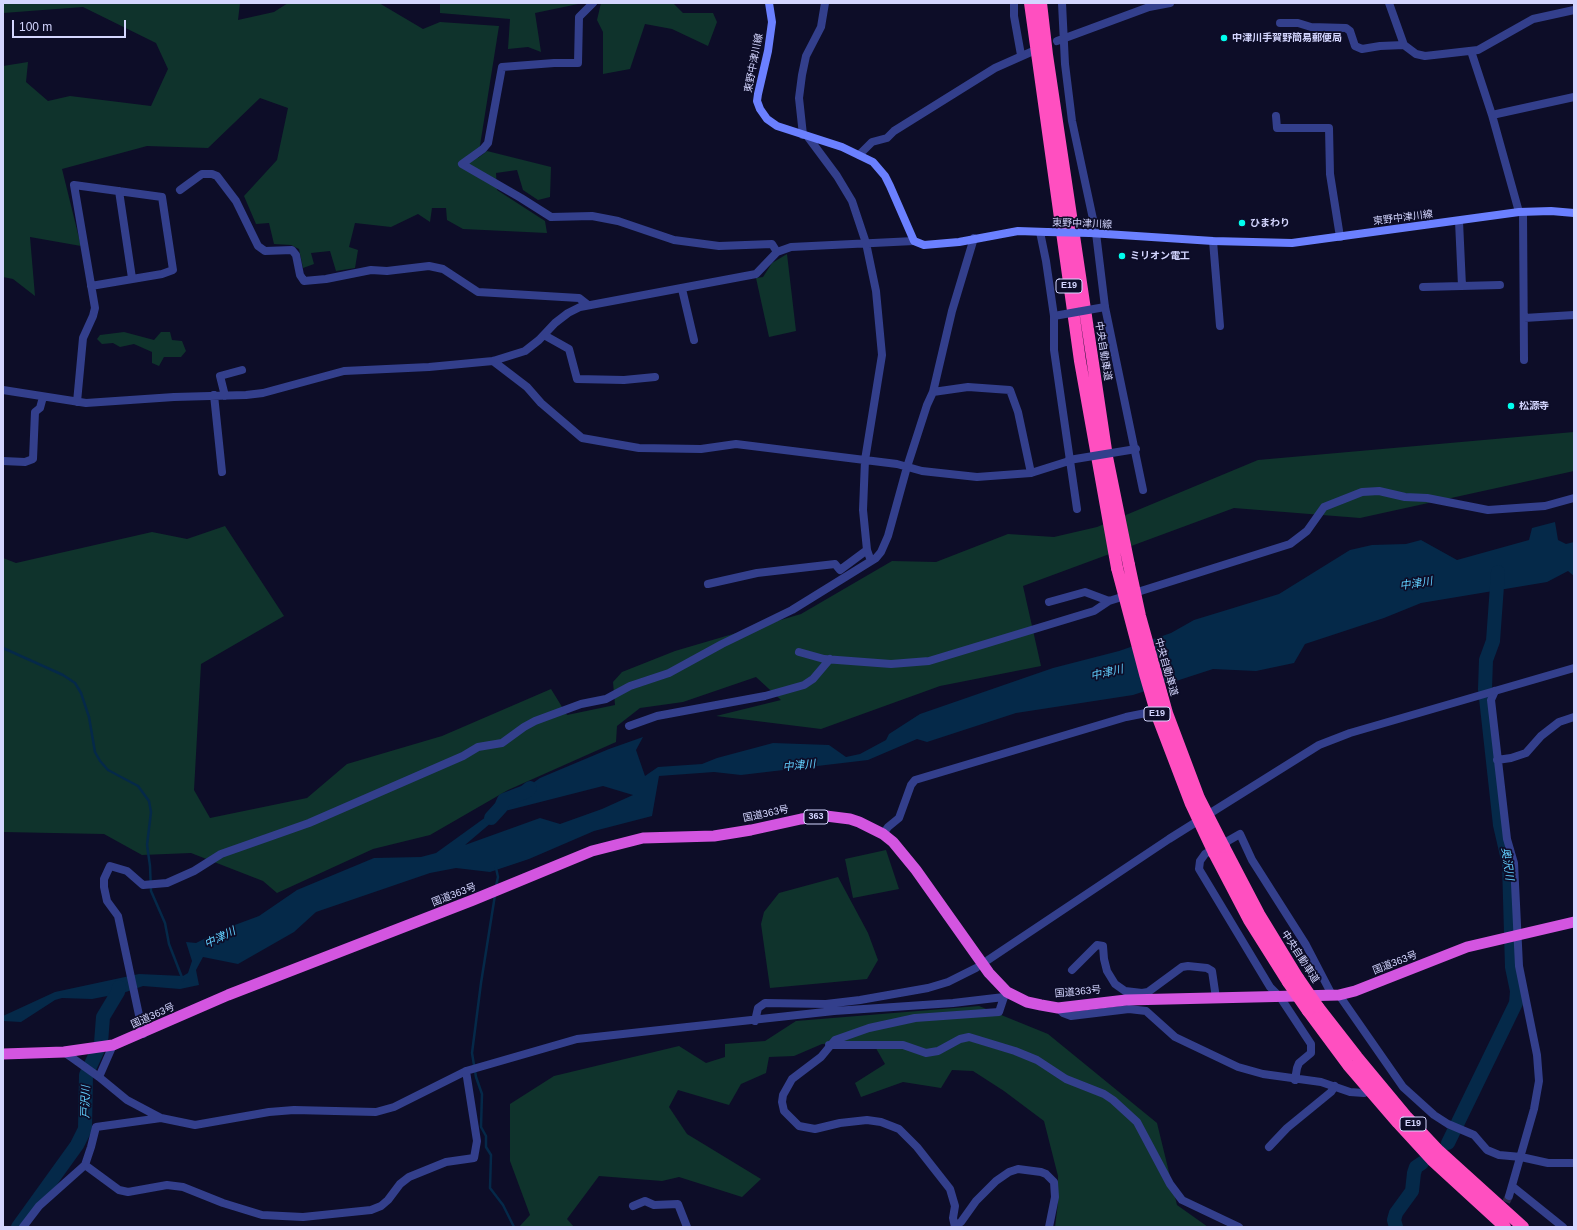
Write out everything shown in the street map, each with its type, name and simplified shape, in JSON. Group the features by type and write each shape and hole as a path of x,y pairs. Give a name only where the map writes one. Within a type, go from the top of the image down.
{"highway":[{"name":"中央自動車道","path":"1030,3 1080,361 1123,567 1140,616 1167,713 1199,798 1219,850 1259,914 1293,980 1353,1070 1432,1160 1500,1225"},
{"name":"中央自動車道","path":"1041,3 1047,55 1123,567"},
{"name":"国道363号","path":"3,1054 64,1052 113,1045 141,1029 473,900 592,851 629,840 654,836 714,836 751,830 801,819 826,816 850,819 883,834 904,853 989,973 1006,994 1027,1002 1058,1008 1142,996 1280,998 1336,995 1355,991 1467,947 1574,922"},
{"name":"中央自動車道","path":"1313,1009 1438,1151 1523,1227"}],"main road":[{"name":"東野中津川線","path":"769,3 772,22 768,51 758,94 758,104 763,115 772,123 805,136 842,147 873,162 885,176 914,241 924,245 959,242 1018,231 1093,233 1213,241 1292,243 1521,212 1552,211 1574,213"}],"street":[{"path":"593,3 579,17 578,63 554,63 502,67 488,143 483,149 462,164 521,198 551,218 592,216 618,221 674,240 719,246 772,244 777,252"},
{"path":"825,3 821,27 806,56 799,98 805,136 837,176 852,201 866,243 876,291 882,355 865,460 863,510 867,550 871,561"},
{"path":"1014,3 1014,16 1022,55"},
{"path":"1062,3 1061,40 1072,121 1106,307 1136,448 1143,490"},
{"path":"1061,40 1149,7 1170,3"},
{"path":"1389,3 1404,45 1416,54 1425,56 1478,50 1533,19 1574,10"},
{"path":"1280,23 1298,23 1311,27 1346,28 1350,31 1358,49 1404,45"},
{"path":"1472,51 1521,212 1524,360"},
{"path":"859,155 872,142 887,138 894,131 995,68 1031,52"},
{"path":"1492,115 1574,97"},
{"path":"1276,116 1276,128 1329,128 1330,174 1340,237"},
{"path":"180,190 202,174 212,174 217,176 236,201 258,246 265,251 292,250 296,255 300,274 304,281 326,279 371,270 387,271 429,266 443,269 478,292 579,298 588,305"},
{"path":"78,402 83,338 95,308 91,286 74,185 162,197 173,270 162,274 91,286"},
{"path":"119,191 132,278"},
{"path":"1459,220 1462,286"},
{"path":"1043,232 1054,316 1054,350 1077,509"},
{"path":"141,1029 118,916 108,901 104,887 104,879 110,866 127,871 143,885 167,884 194,871 221,854 310,824 463,756 478,747 502,743 524,726 535,721 576,706 606,699 630,686 669,673 722,644 792,610 871,561 881,552 888,536 907,467 927,405 933,392 952,311 974,238"},
{"path":"3,390 78,402 96,403 214,395 225,396 263,393 344,371 429,367 493,361 525,351 568,313 588,305 756,274 777,252 791,247 914,241"},
{"path":"1213,241 1220,326"},
{"path":"1423,288 1500,285"},
{"path":"682,288 694,340"},
{"path":"1054,316 1106,307"},
{"path":"1524,318 1574,315"},
{"path":"544,335 569,349 577,379 624,380 655,377"},
{"path":"493,361 527,387 541,403 582,438 639,448 701,449 736,444 897,464 938,473 978,477 1031,473 1069,460 1136,448"},
{"path":"225,396 220,376 242,370"},
{"path":"933,392 968,387 1010,390 1018,412 1031,473"},
{"path":"3,398 12,391"},
{"path":"214,395 222,472"},
{"path":"3,461 25,462 33,459 35,412 40,408 43,397"},
{"path":"799,652 830,659 891,664 928,661 1094,611 1109,601 1290,544 1307,531 1324,507 1362,492 1379,491 1405,497 1427,498 1488,510 1545,506 1574,498"},
{"path":"708,584 757,572 835,564 840,570 867,550"},
{"path":"1049,602 1085,592 1109,601"},
{"path":"628,726 657,716 765,696 804,685 813,679 830,659"},
{"path":"988,960 1169,839 1319,745 1350,733 1574,668"},
{"path":"1493,691 1491,700 1506,839 1514,863 1519,966 1537,1055 1539,1080 1521,1157 1509,1196"},
{"path":"883,834 888,826 899,818 911,785 915,780 1126,717 1151,712"},
{"path":"1497,760 1511,758 1526,753 1541,736 1559,722 1574,717"},
{"path":"1296,1080 1299,1063 1311,1053 1310,1044 1280,998 1270,987 1199,869 1200,861 1205,854 1240,834 1252,860 1336,995 1403,1087 1434,1115 1448,1124 1474,1135 1487,1150 1499,1155 1521,1157 1548,1164 1574,1163"},
{"path":"1072,970 1097,945 1103,946 1106,965 1115,984 1125,991 1142,996 1182,968 1188,966 1206,968 1212,972 1216,998"},
{"path":"755,1021 758,1008 765,1003 826,1004 860,1000 928,988 948,982 976,968"},
{"path":"64,1052 99,1077 127,1100 161,1118 195,1125 269,1112 294,1110 376,1112 394,1107 466,1071 577,1039 755,1021 834,1011 953,1003 1006,994"},
{"path":"955,1227 955,1206 950,1189 917,1148 899,1130 881,1122 867,1120 840,1123 822,1128 810,1129 799,1126 784,1111 782,1102 789,1084 799,1073 821,1057 829,1045 835,1040 859,1031 915,1018 999,1012 1006,994"},
{"path":"1058,1008 1063,1013 1071,1016 1130,1009 1146,1011 1175,1037 1238,1067 1263,1074 1296,1080 1321,1082 1350,1092 1364,1093"},
{"path":"829,1045 903,1045 926,1053 938,1051 960,1039 969,1037 1015,1051 1037,1060 1066,1079 1104,1094 1113,1100 1137,1122 1170,1184 1182,1200 1238,1227"},
{"path":"99,1077 113,1045"},
{"path":"85,1165 119,1190 128,1192 167,1185 183,1187 223,1204 262,1214 303,1217 371,1210 381,1206 388,1200 400,1184 409,1177 446,1162 474,1158 477,1141 466,1071"},
{"path":"1269,1147 1287,1128 1331,1092 1335,1086"},
{"path":"1392,1091 1403,1087"},
{"path":"23,1227 39,1206 85,1165 92,1147 96,1127 161,1118"},
{"path":"955,1227 996,1181 1009,1172 1018,1169 1041,1172 1046,1174 1054,1182 1055,1197 1049,1227"},
{"path":"1512,1186 1563,1227"},
{"path":"633,1206 645,1201 654,1205 678,1204 687,1227"}],"green space":[{"path":"3,3 240,3 238,20 274,12 288,3 379,3 423,29 440,22 499,26 478,158 487,151 551,167 550,197 538,200 523,190 517,170 496,173 497,190 545,221 547,233 463,229 447,220 446,208 432,208 430,222 418,214 391,227 355,223 349,247 358,250 355,268 336,271 330,251 311,253 314,264 303,268 299,249 291,245 274,244 269,223 256,224 244,196 277,160 288,108 260,98 208,148 147,146 62,169 81,246 30,237 35,296 13,279 3,277 3,66 28,62 26,82 48,101 70,96 151,106 168,69 156,43 83,7 3,13"},
{"path":"440,3 583,3 535,13 541,52 528,47 508,49 510,19 440,13"},
{"path":"601,3 673,3 683,13 713,13 717,22 708,46 672,29 645,24 630,69 603,74 603,32 597,20"},
{"path":"787,254 796,331 769,337 756,278 763,277 772,263"},
{"path":"124,332 154,340 161,332 170,332 172,340 182,341 186,351 181,357 164,357 159,366 152,363 152,352 134,344 120,347 113,343 102,344 97,339 100,335"},
{"path":"1574,432 1574,471 1360,518 1234,508 1023,586 1041,666 940,686 821,729 716,716 781,700 756,677 683,702 640,708 617,726 616,742 508,790 430,835 373,849 277,893 263,881 191,853 142,855 104,834 3,832 3,558 16,563 152,532 187,539 225,526 284,616 201,664 194,790 210,818 307,798 347,764 442,736 551,689 567,715 615,705 613,682 622,672 675,651 801,614 892,561 936,562 1008,534 1054,537 1097,527 1258,460"},
{"path":"886,850 899,889 853,898 845,859"},
{"path":"838,877 868,933 878,960 867,979 770,988 761,924 764,912 779,893"},
{"path":"979,1006 1048,1034 1157,1123 1177,1205 1208,1227 1055,1227 1058,1203 1058,1176 1044,1121 1004,1091 973,1071 952,1070 941,1088 903,1082 861,1097 855,1083 885,1064 873,1043 822,1044 794,1056 769,1057 766,1073 741,1084 729,1105 678,1090 669,1107 687,1134 761,1179 742,1197 679,1177 662,1181 599,1176 567,1219 574,1227 519,1227 530,1215 510,1161 510,1104 554,1076 679,1046 706,1063 725,1057 725,1044 765,1041 796,1021"}],"water":[{"path":"1555,522 1558,540 1566,544 1574,542 1574,576 1568,571 1547,582 1421,603 1384,618 1305,644 1294,663 1256,671 1213,669 1133,695 1016,713 927,742 917,739 868,760 741,775 714,772 659,776 652,816 594,831 529,859 490,872 456,868 430,873 316,912 294,932 238,964 203,957 196,970 199,985 180,989 143,986 123,993 92,999 62,998 55,1000 21,1022 3,1021 3,1016 55,992 139,974 183,976 188,973 192,961 186,942 196,943 224,929 259,916 297,890 374,858 421,857 436,853 540,778 609,749 643,737 636,750 645,776 658,767 702,764 717,758 773,743 829,745 846,757 860,754 886,740 889,734 920,714 1053,668 1119,651 1171,633 1194,620 1279,594 1350,550 1372,545 1406,544 1421,540 1457,560 1529,540 1532,528","holes":["603,786 633,795 602,809 560,824 540,818 465,845 505,811"]}],"waterway":[{"name":"奥沢川","path":"1448,1143 1516,1003 1517,991 1512,967 1509,864 1500,825 1485,689 1486,660 1493,641 1498,572"},
{"path":"3,648 63,675 75,683 81,693 89,717 95,752 100,761 108,770 138,786 149,801 151,812 147,845 151,891 165,923 169,944 183,980"},
{"name":"中津川","path":"491,818 501,807 504,800 525,792 530,788"},
{"path":"496,868 498,877 496,886"},
{"path":"495,895 472,1053 476,1077 482,1094 481,1127 486,1136 486,1147 491,1155 490,1188 503,1205 514,1227"},
{"name":"戸沢川","path":"18,1227 77,1145 85,1129 86,1075 101,1043 103,1017 118,992 119,987"},
{"name":"奥沢川","path":"1396,1227 1394,1220 1396,1213 1412,1191 1416,1167 1422,1163"}],"tunnel":[{"path":"1501,1213 1509,1196"}],"place":[{"name":"中津川手賀野簡易郵便局","path":"1224,38"},
{"name":"ひまわり","path":"1242,223"},
{"name":"ミリオン電工","path":"1122,256"},
{"name":"松源寺","path":"1511,406"}]}
